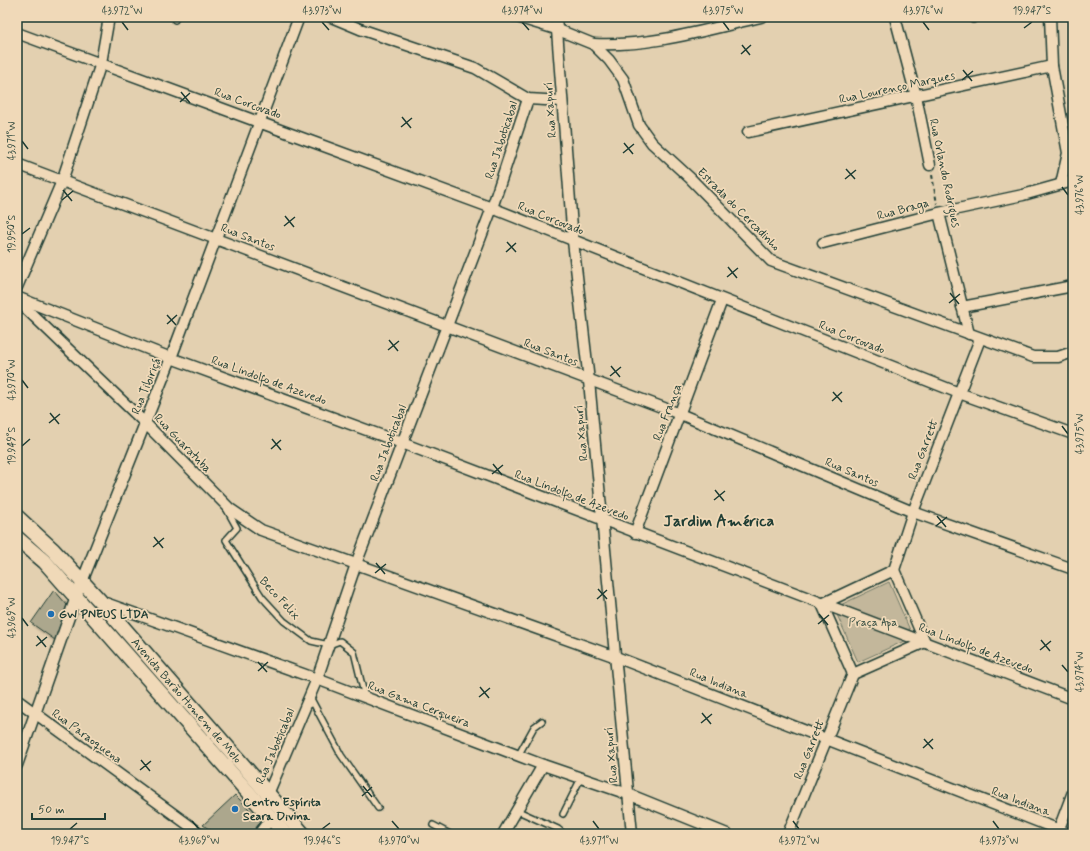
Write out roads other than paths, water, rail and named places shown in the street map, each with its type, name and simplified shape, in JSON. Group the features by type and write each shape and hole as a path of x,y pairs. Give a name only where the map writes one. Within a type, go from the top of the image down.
{"main road":[{"name":"Avenida Barão Homem de Melo","path":"17,517 53,550 83,581 304,834"},
{"name":"Avenida Barão Homem de Melo","path":"17,538 45,562 285,834"}],"street":[{"path":"17,287 62,181 101,63 108,17"},
{"name":"Rua Tibiriçá","path":"17,765 36,715 76,597 171,358 299,17"},
{"path":"330,17 360,29 475,68 528,100 562,101"},
{"name":"Estrada do Cercadinho","path":"517,17 556,29 593,44 609,60 623,79 638,125 652,142 690,178 771,261 1033,357 1058,357 1073,352"},
{"name":"Rua Xapurí","path":"556,17 573,241 603,521 632,834"},
{"path":"593,44 612,45 660,41 761,17"},
{"name":"Rua Orlando Rodrigues","path":"895,17 916,96 930,165"},
{"path":"1050,17 1052,66 1071,149 1061,184"},
{"name":"Rua Corcovado","path":"17,33 260,121 492,208 959,393 1073,434"},
{"name":"Rua Lourenço Marques","path":"748,132 1052,66"},
{"name":"Rua Jaboticabal","path":"268,794 317,679 356,564 492,208 528,100"},
{"name":"Rua Santos","path":"17,164 589,381 680,414 913,512 1073,569"},
{"name":"Rua Braga","path":"823,243 939,213 1024,195 1073,180"},
{"name":"Rua Orlando Rodrigues","path":"939,213 968,334"},
{"path":"962,307 1073,286"},
{"name":"Rua Lindolfo de Azevedo","path":"17,298 171,358 402,443 603,521 1073,699"},
{"name":"Rua Guaratuba","path":"17,298 145,423 224,504 261,530 356,564"},
{"name":"Rua França","path":"635,533 722,300"},
{"name":"Rua Garrett","path":"894,570 913,512 980,338"},
{"name":"Rua Indiana","path":"356,564 616,657 1058,832 1070,834"},
{"path":"894,570 925,642 853,674 822,604 894,570"},
{"name":"Rua Gama Cerqueira","path":"100,601 317,679 518,756 628,794 727,834"},
{"name":"Rua Garrett","path":"788,834 853,674"},
{"name":"Rua Paraoquena","path":"17,700 201,834"},
{"path":"503,834 543,765"},
{"path":"1058,832 1073,792"},
{"path":"259,834 271,818"}],"lane":[{"name":"Beco Felix","path":"224,504 236,528 226,540 262,597 284,621 311,641 329,645 340,641 354,652 365,698"},
{"path":"310,697 342,755 378,808"},
{"path":"518,756 534,727 542,721"},
{"path":"563,814 581,777"},
{"path":"516,810 558,829 564,834"},
{"path":"433,825 450,834"}],"place":[{"name":"GW PNEUS LTDA","path":"51,614"},
{"name":"Centro Espírita Seara Divina","path":"235,809"}],"district":[{"name":"Jardim América","path":"719,520"}],"park label":[{"name":"Praça Apa","path":"873,622"}]}
